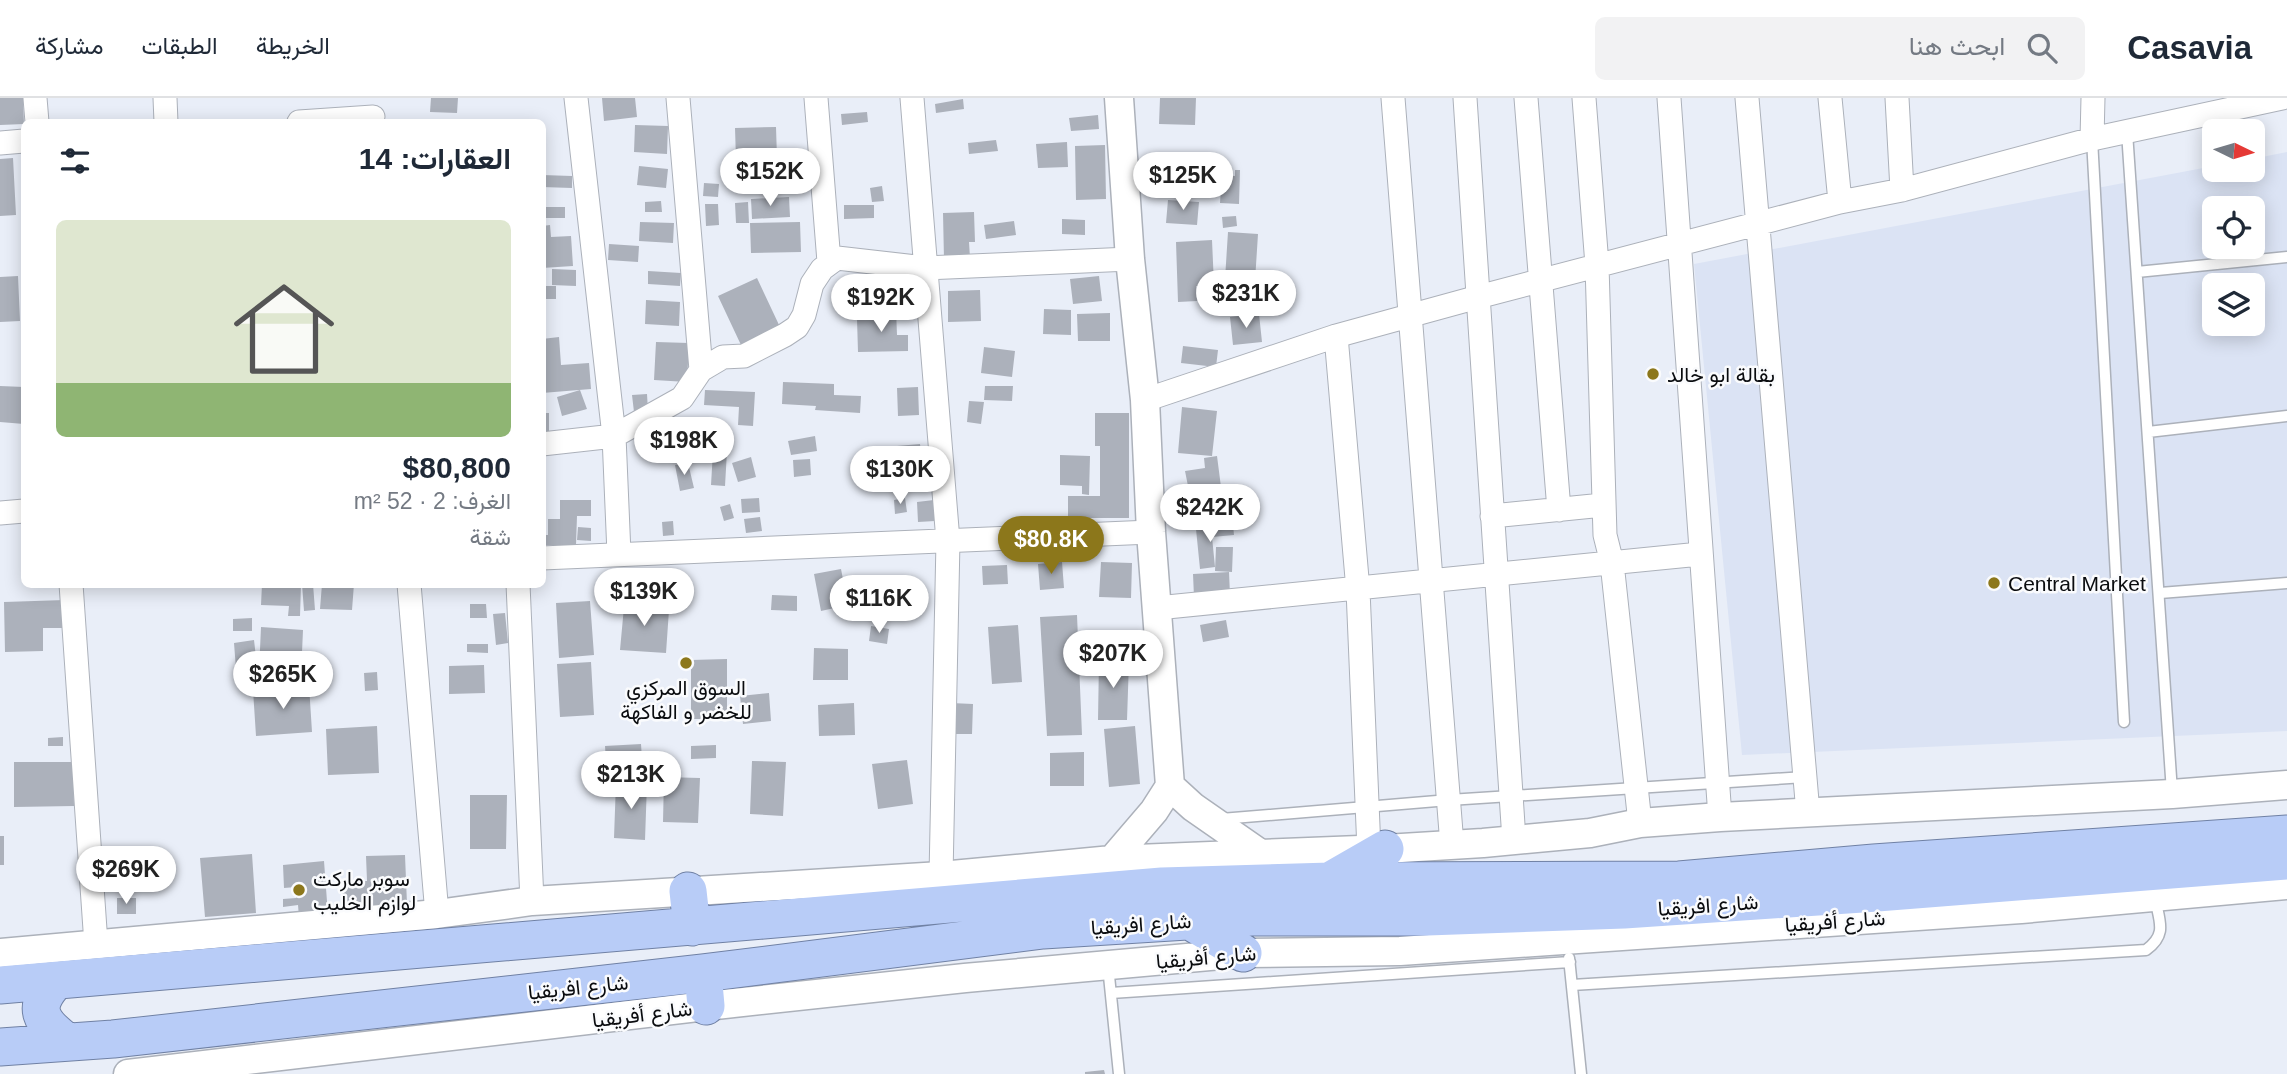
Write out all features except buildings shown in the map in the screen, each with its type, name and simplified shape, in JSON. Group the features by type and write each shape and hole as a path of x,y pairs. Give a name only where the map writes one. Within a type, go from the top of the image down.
{"highway":[{"name":"شارع افريقيا","path":"0,1047 704,990 1043,930 1251,917 1427,917 1611,911 1876,878 2287,834"},
{"path":"1331,881 1377,850"},
{"name":"شارع افريقيا","path":"0,985 56,981 690,909 1162,886 1331,881 1876,878 2287,861"},
{"path":"1190,921 1243,953"},
{"path":"56,981 42,998 42,1017 49,1028 67,1042"}],"street":[{"path":"35,98 37,119"},
{"path":"165,98 166,119"},
{"path":"576,98 614,436 619,554"},
{"path":"678,98 701,370"},
{"path":"816,98 829,262"},
{"path":"912,98 948,541 941,876"},
{"path":"1112,860 1154,811 1170,786 1151,532 1145,400 1130,259 1119,98"},
{"path":"1393,98 1452,845"},
{"path":"1465,98 1514,840"},
{"path":"1526,98 1559,510"},
{"path":"1584,98 1597,265 1605,535 1612,563 1640,823 2172,794 2287,785"},
{"path":"1669,98 1720,817"},
{"path":"1747,98 1808,813"},
{"path":"1830,98 1840,202"},
{"path":"1897,98 1902,190"},
{"path":"2092,139 2093,98"},
{"path":"1145,400 1336,336 1597,265 2127,132 2207,106 2282,98"},
{"path":"324,119 373,113"},
{"path":"0,143 21,141"},
{"path":"546,444 614,436 682,398 701,370 723,357 744,356 768,346 797,327 804,315 812,284 829,262 836,258 925,268 1130,259"},
{"path":"1336,336 1358,590 1367,808 1377,850"},
{"path":"1492,516 1603,505"},
{"path":"0,513 21,511"},
{"path":"546,558 1151,532"},
{"path":"1157,608 1700,554"},
{"path":"71,588 96,944"},
{"path":"409,588 437,914"},
{"path":"518,588 532,901"},
{"path":"1170,786 1262,855"},
{"name":"شارع افريقيا","path":"0,953 437,914 532,901 690,909 941,876 1112,860 1452,845 1590,833 1640,823"},
{"name":"شارع أفريقيا","path":"128,1074 704,990 1109,980 1243,953 1568,951 2287,885"}],"lane":[{"path":"2127,132 2172,794"},
{"path":"2092,139 2124,722"},
{"path":"2137,272 2287,257"},
{"path":"2148,432 2287,416"},
{"path":"2160,593 2287,583"},
{"path":"1212,820 1449,800 1805,777"},
{"path":"1572,985 2146,950 2157,942 2161,930 2154,897"},
{"path":"1119,1074 1109,980 1568,951 1581,1074"}],"shaded area":[{"path":"2287,152 2287,731 1742,755 1694,264 2202,168 2202,182 2265,182 2265,156"}],"place":[{"name":"بقالة ابو خالد","path":"1653,374"},
{"name":"Central Market","path":"1994,583"},
{"name":"السوق المركزي للخضر و الفاكهة","path":"686,663"},
{"name":"سوبر ماركت لوازم الخليب","path":"299,890"}]}
